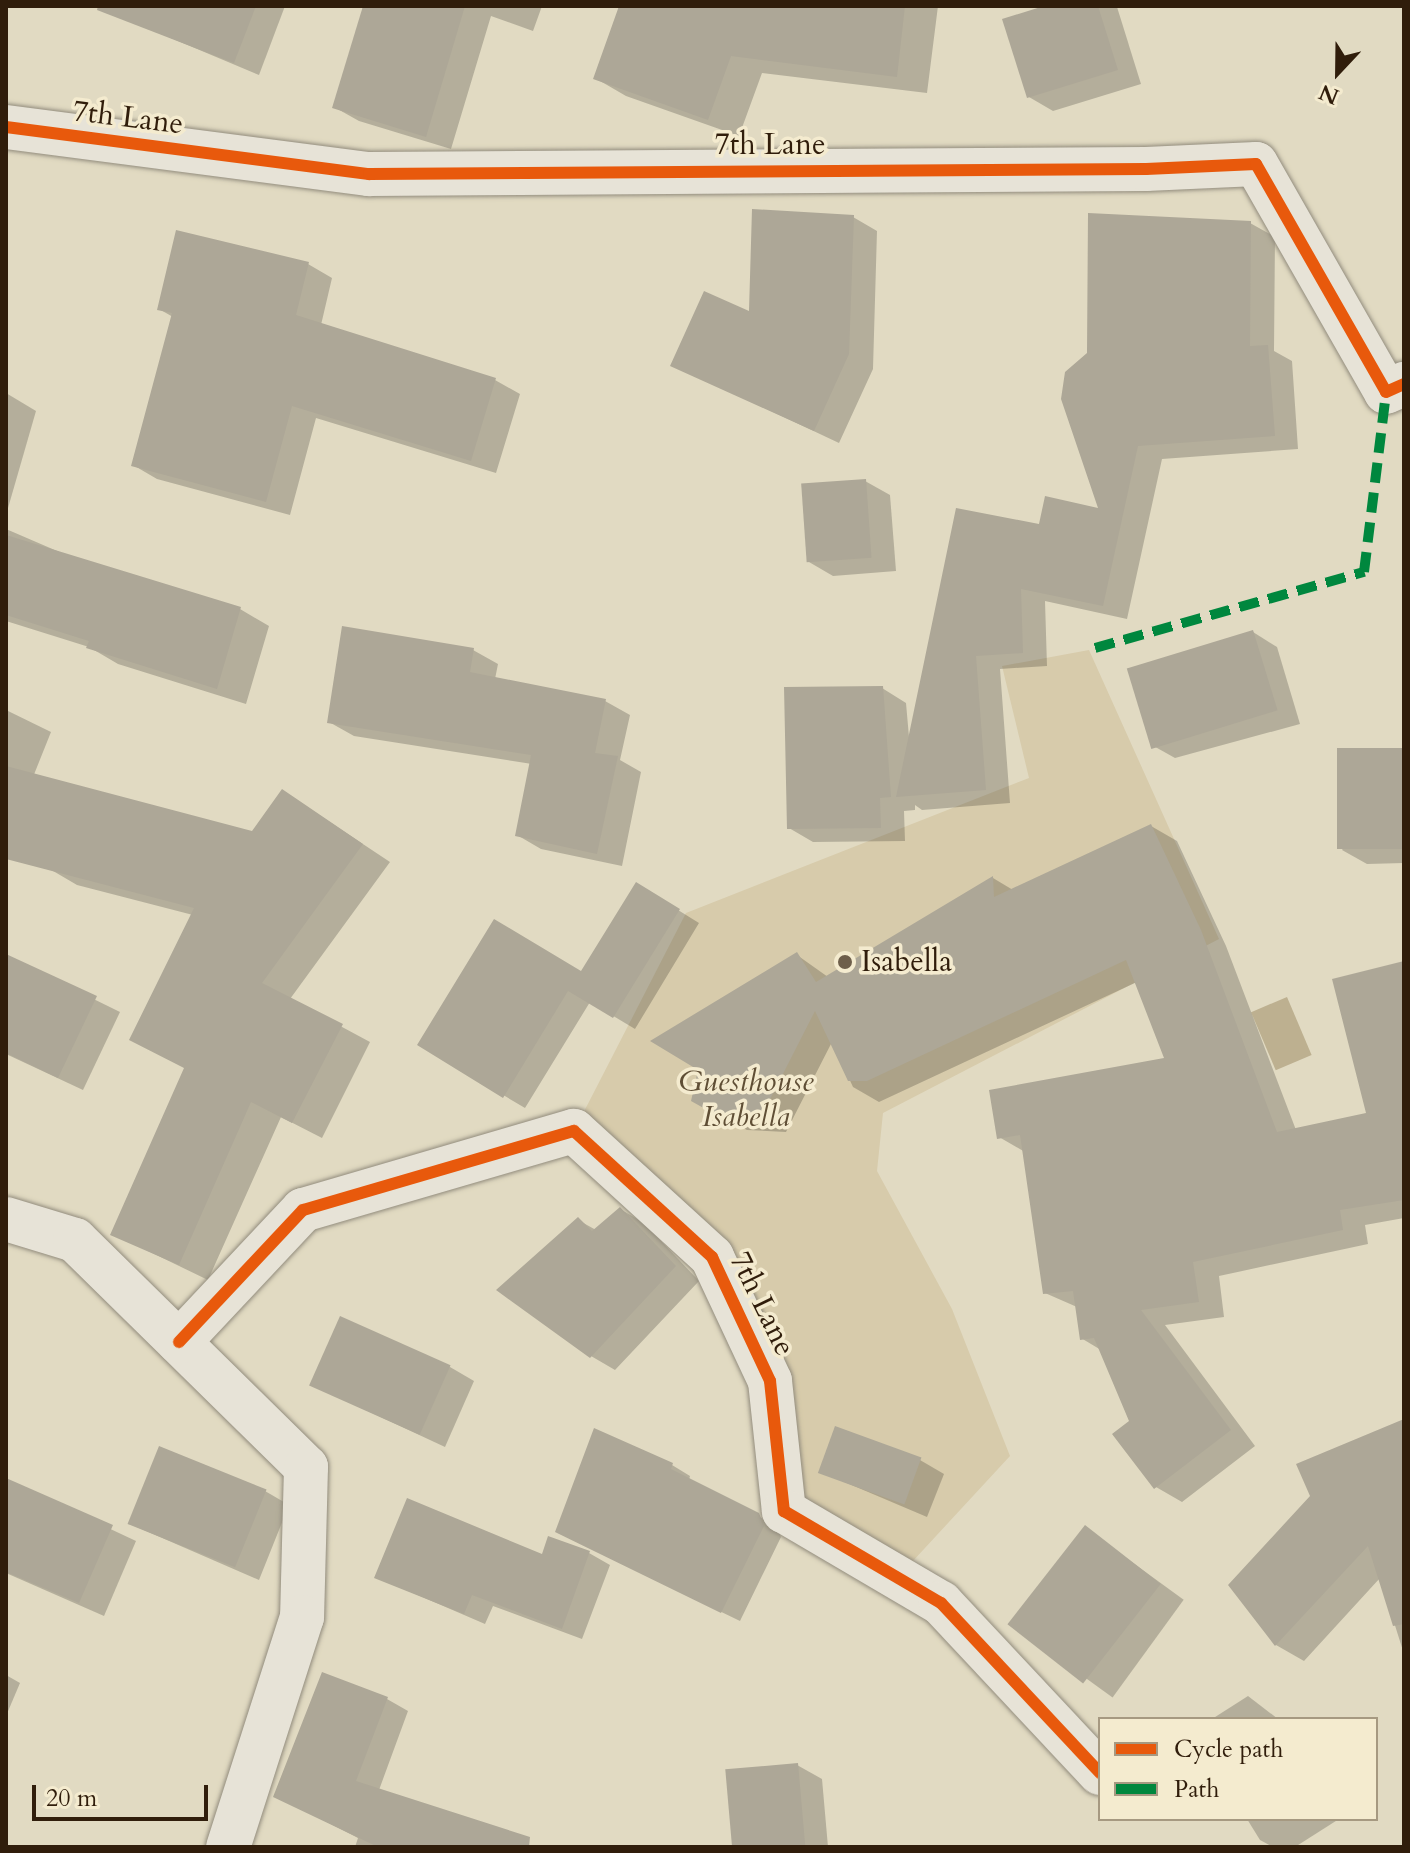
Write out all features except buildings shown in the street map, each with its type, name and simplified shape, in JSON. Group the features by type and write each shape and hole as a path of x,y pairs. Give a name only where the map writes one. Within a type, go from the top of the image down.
{"street":[{"name":"7th Lane","path":"6,127 369,174 1130,169 1256,164 1386,392 1404,384"},
{"name":"7th Lane","path":"179,1342 303,1210 574,1131 712,1257 770,1381 784,1511 941,1603 1098,1771"},
{"path":"6,1219 75,1240 306,1467 302,1617 228,1847"}],"green space":[{"name":"Guesthouse Isabella","path":"1089,650 1219,939 883,1113 877,1171 952,1309 1010,1456 900,1575 784,1511 712,1257 574,1131 686,913 1029,778 1002,666"}],"shaded area":[{"path":"1287,997 1312,1055 1276,1070 1251,1012"}],"marked path":[{"path":"1095,648 1364,572 1386,392"}],"cycle path":[{"path":"6,127 369,174 1146,169 1256,164 1386,392 1404,384"},
{"path":"179,1342 303,1210 574,1131 712,1257 770,1381 784,1511 941,1603 1098,1771"}],"place":[{"name":"Isabella","path":"845,962"}]}
